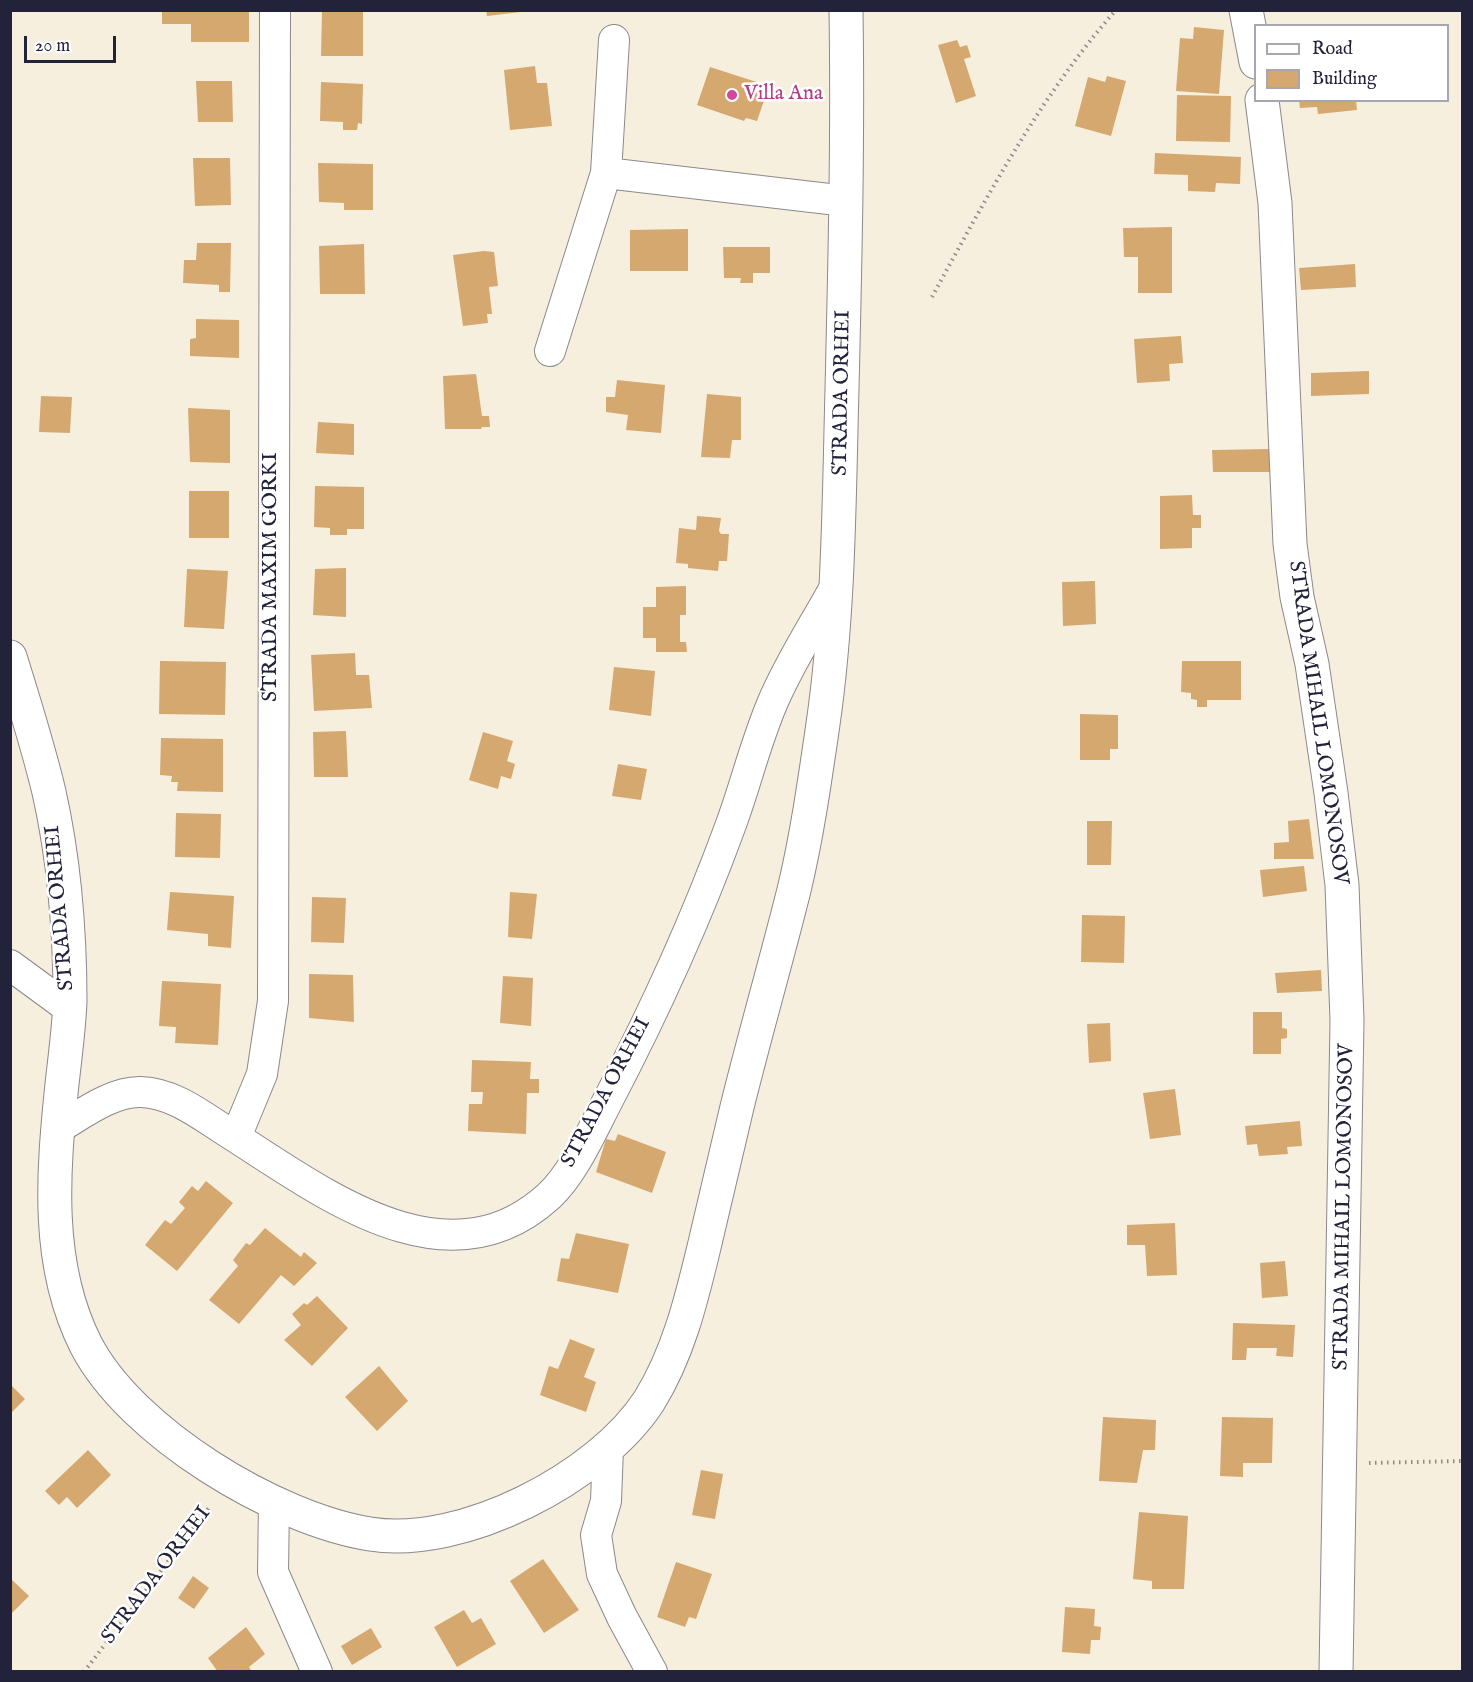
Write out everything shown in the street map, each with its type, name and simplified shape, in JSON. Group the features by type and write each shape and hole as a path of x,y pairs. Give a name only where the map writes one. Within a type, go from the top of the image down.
{"main road":[{"name":"STRADA ORHEI","path":"10,657 42,764 63,873 70,1009 57,1129 54,1233 57,1259 72,1314 106,1377 172,1439 230,1480 274,1503 330,1526 379,1536 419,1534 462,1526 515,1507 558,1485 608,1448 647,1404 670,1359 691,1300 749,1057 796,882 824,720 841,517 846,201 846,10"},
{"path":"1246,10 1254,52"},
{"name":"STRADA MIHAIL LOMONOSOV","path":"1262,102 1275,203 1290,544 1297,597 1312,664 1342,885 1347,1020 1336,1671"}],"street":[{"name":"STRADA MAXIM GORKI","path":"236,1137 262,1074 273,1001 275,10"},
{"path":"550,351 606,173 614,40"},
{"path":"606,173 846,201"},
{"name":"STRADA ORHEI","path":"57,1129 111,1099 140,1092 175,1099 302,1182 346,1205 419,1231 458,1236 490,1232 521,1218 552,1194 581,1151 618,1080 730,828 772,704 836,585"},
{"path":"10,965 70,1009"},
{"path":"608,1448 606,1501 596,1535 602,1574 622,1617 652,1671"},
{"path":"274,1503 273,1572 317,1671"}],"path":[{"path":"932,297 998,177 1087,43 1116,10"},
{"path":"1341,1463 1462,1461"},
{"name":"STRADA ORHEI","path":"84,1671 230,1480"}],"building":[{"path":"162,10 249,10 249,42 191,42 191,24 162,24"},
{"path":"322,10 363,10 363,56 321,56"},
{"path":"486,10 521,10 521,12 487,16"},
{"path":"1194,27 1224,30 1219,94 1176,91 1180,38 1193,39"},
{"path":"957,40 960,47 967,45 971,57 964,59 976,96 956,103 938,45"},
{"path":"535,66 537,83 547,83 552,126 510,130 504,70"},
{"path":"710,67 769,86 757,121 746,118 744,121 697,105"},
{"path":"1107,76 1126,81 1111,136 1075,126 1088,77 1105,82"},
{"path":"196,81 232,81 233,122 198,122"},
{"path":"321,82 363,84 362,124 358,123 357,130 343,130 343,122 320,121"},
{"path":"1177,95 1231,96 1230,142 1176,141"},
{"path":"1299,102 1356,102 1357,110 1318,114 1317,107 1300,108"},
{"path":"1155,153 1241,157 1240,184 1216,183 1215,192 1188,191 1188,175 1154,174"},
{"path":"193,158 230,158 231,205 195,206"},
{"path":"318,163 373,164 373,210 344,210 344,203 319,202"},
{"path":"1172,227 1172,293 1138,293 1138,257 1124,257 1123,228"},
{"path":"688,229 688,271 630,271 630,230"},
{"path":"197,243 231,243 230,292 219,292 219,285 183,283 184,260 196,260"},
{"path":"364,244 365,294 320,294 319,246"},
{"path":"723,247 770,247 770,273 753,273 753,283 740,283 741,278 724,278"},
{"path":"494,252 498,286 489,287 492,314 487,314 488,323 463,326 453,255"},
{"path":"1355,264 1356,287 1301,290 1299,268"},
{"path":"196,319 239,320 239,358 190,356 190,339 196,338"},
{"path":"1181,336 1183,363 1169,364 1170,381 1137,383 1134,339"},
{"path":"1369,371 1369,394 1311,396 1311,373"},
{"path":"476,374 482,416 489,416 490,427 445,429 443,376"},
{"path":"617,380 665,385 661,433 626,430 628,415 606,412 606,397 615,397"},
{"path":"707,394 741,397 741,440 732,440 730,458 701,457"},
{"path":"41,396 72,397 70,433 39,432"},
{"path":"188,408 230,410 230,463 190,462"},
{"path":"318,422 354,424 354,455 316,453"},
{"path":"1269,449 1270,472 1213,472 1212,450"},
{"path":"315,486 364,487 364,529 347,529 347,535 330,535 330,528 314,527"},
{"path":"189,491 229,491 229,538 189,538"},
{"path":"1192,495 1193,515 1201,515 1201,528 1192,528 1192,548 1160,549 1160,496"},
{"path":"697,516 721,518 719,531 721,534 729,534 727,561 719,561 718,571 688,568 688,564 676,563 679,528 696,530"},
{"path":"346,568 346,617 313,615 315,569"},
{"path":"187,569 228,571 224,629 184,627"},
{"path":"1095,581 1096,624 1063,626 1062,582"},
{"path":"686,586 686,615 680,615 680,642 686,642 687,652 656,652 656,638 643,638 643,607 656,607 656,587"},
{"path":"355,653 356,675 369,675 372,708 314,711 311,655"},
{"path":"160,661 226,662 225,715 159,714"},
{"path":"1182,661 1241,661 1241,700 1207,700 1207,707 1197,707 1197,700 1191,699 1191,693 1181,692"},
{"path":"614,667 655,671 651,716 609,710"},
{"path":"1080,714 1118,715 1118,749 1110,749 1110,760 1080,760"},
{"path":"346,731 348,777 314,777 313,732"},
{"path":"483,732 513,741 507,761 515,764 511,779 501,776 498,789 469,780"},
{"path":"161,738 223,739 223,792 177,791 178,782 171,782 172,776 160,775"},
{"path":"618,764 647,769 641,800 612,796"},
{"path":"176,813 221,814 220,858 175,857"},
{"path":"1309,819 1314,859 1274,859 1274,843 1289,842 1288,821"},
{"path":"1087,821 1112,821 1111,865 1087,865"},
{"path":"1304,866 1307,891 1263,897 1260,870"},
{"path":"170,892 234,896 231,948 208,946 208,934 167,930"},
{"path":"510,892 537,894 532,939 508,937"},
{"path":"312,897 346,898 344,943 311,942"},
{"path":"1082,915 1125,916 1124,963 1081,962"},
{"path":"1321,970 1322,991 1277,993 1275,973"},
{"path":"309,974 353,975 354,1022 309,1018"},
{"path":"503,976 533,978 531,1026 500,1023"},
{"path":"162,981 221,984 218,1045 175,1043 176,1027 159,1026"},
{"path":"1253,1012 1282,1012 1282,1028 1287,1029 1287,1038 1281,1039 1281,1054 1253,1054"},
{"path":"1110,1023 1111,1061 1089,1063 1087,1024"},
{"path":"472,1060 531,1062 530,1079 539,1079 539,1093 527,1093 526,1134 468,1131 469,1104 482,1104 483,1092 471,1092"},
{"path":"1175,1089 1181,1135 1150,1139 1143,1093"},
{"path":"1300,1121 1302,1146 1287,1147 1288,1154 1259,1156 1257,1144 1247,1145 1245,1126"},
{"path":"618,1134 666,1152 652,1193 596,1172 606,1139 615,1141"},
{"path":"206,1181 233,1203 177,1271 145,1245 165,1220 171,1224 185,1208 179,1202 192,1186 198,1191"},
{"path":"1175,1223 1177,1275 1147,1276 1145,1245 1127,1245 1127,1225"},
{"path":"265,1228 301,1257 304,1252 317,1263 294,1286 281,1275 239,1324 209,1300 238,1266 233,1260 246,1243 250,1245"},
{"path":"576,1233 629,1244 618,1293 557,1281 561,1258 569,1259"},
{"path":"1285,1261 1288,1296 1262,1298 1260,1263"},
{"path":"317,1296 348,1328 312,1366 284,1340 301,1325 292,1314 304,1303 307,1305"},
{"path":"1233,1323 1295,1325 1293,1357 1276,1356 1277,1348 1247,1348 1246,1360 1232,1360"},
{"path":"570,1339 595,1349 584,1377 596,1382 586,1412 540,1395 549,1366 558,1369"},
{"path":"379,1366 408,1401 377,1431 345,1397"},
{"path":"10,1384 25,1399 10,1414"},
{"path":"1103,1417 1156,1420 1155,1450 1143,1450 1137,1483 1099,1481"},
{"path":"1222,1417 1273,1418 1272,1463 1243,1463 1243,1477 1220,1476"},
{"path":"88,1450 111,1475 77,1508 67,1497 59,1505 45,1491"},
{"path":"701,1470 723,1474 715,1519 692,1515"},
{"path":"1139,1512 1188,1516 1184,1589 1152,1589 1152,1581 1133,1579"},
{"path":"543,1559 579,1610 544,1633 510,1581"},
{"path":"676,1562 712,1574 696,1619 689,1617 685,1627 657,1617"},
{"path":"193,1576 209,1588 194,1609 178,1598"},
{"path":"10,1578 29,1596 10,1615"},
{"path":"1065,1607 1095,1609 1094,1626 1101,1627 1100,1640 1091,1640 1090,1654 1062,1652"},
{"path":"464,1610 472,1623 481,1618 496,1644 457,1667 434,1627"},
{"path":"246,1627 265,1654 249,1667 252,1672 218,1672 208,1658"},
{"path":"371,1628 382,1647 352,1665 341,1646"}],"place":[{"name":"Villa Ana","path":"732,95"}]}
